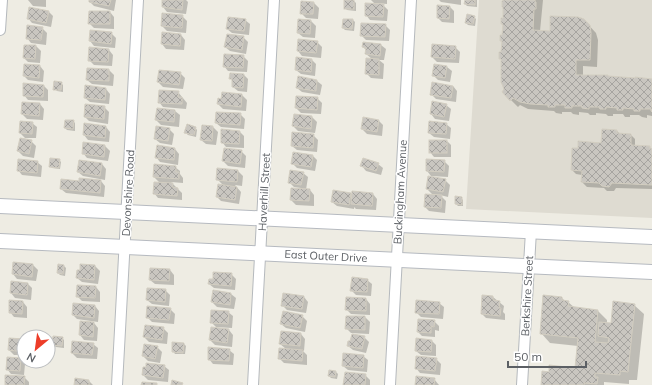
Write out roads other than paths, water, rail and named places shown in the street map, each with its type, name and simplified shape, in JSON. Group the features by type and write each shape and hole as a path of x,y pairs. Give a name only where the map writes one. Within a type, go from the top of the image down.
{"street":[{"path":"0,30 2,0"},
{"name":"Devonshire Road","path":"117,385 138,0"},
{"name":"Haverhill Street","path":"253,385 274,0"},
{"name":"Buckingham Avenue","path":"390,385 411,0"},
{"path":"0,206 652,237"},
{"name":"Berkshire Street","path":"522,385 531,231"},
{"name":"East Outer Drive","path":"0,241 652,272"}]}
